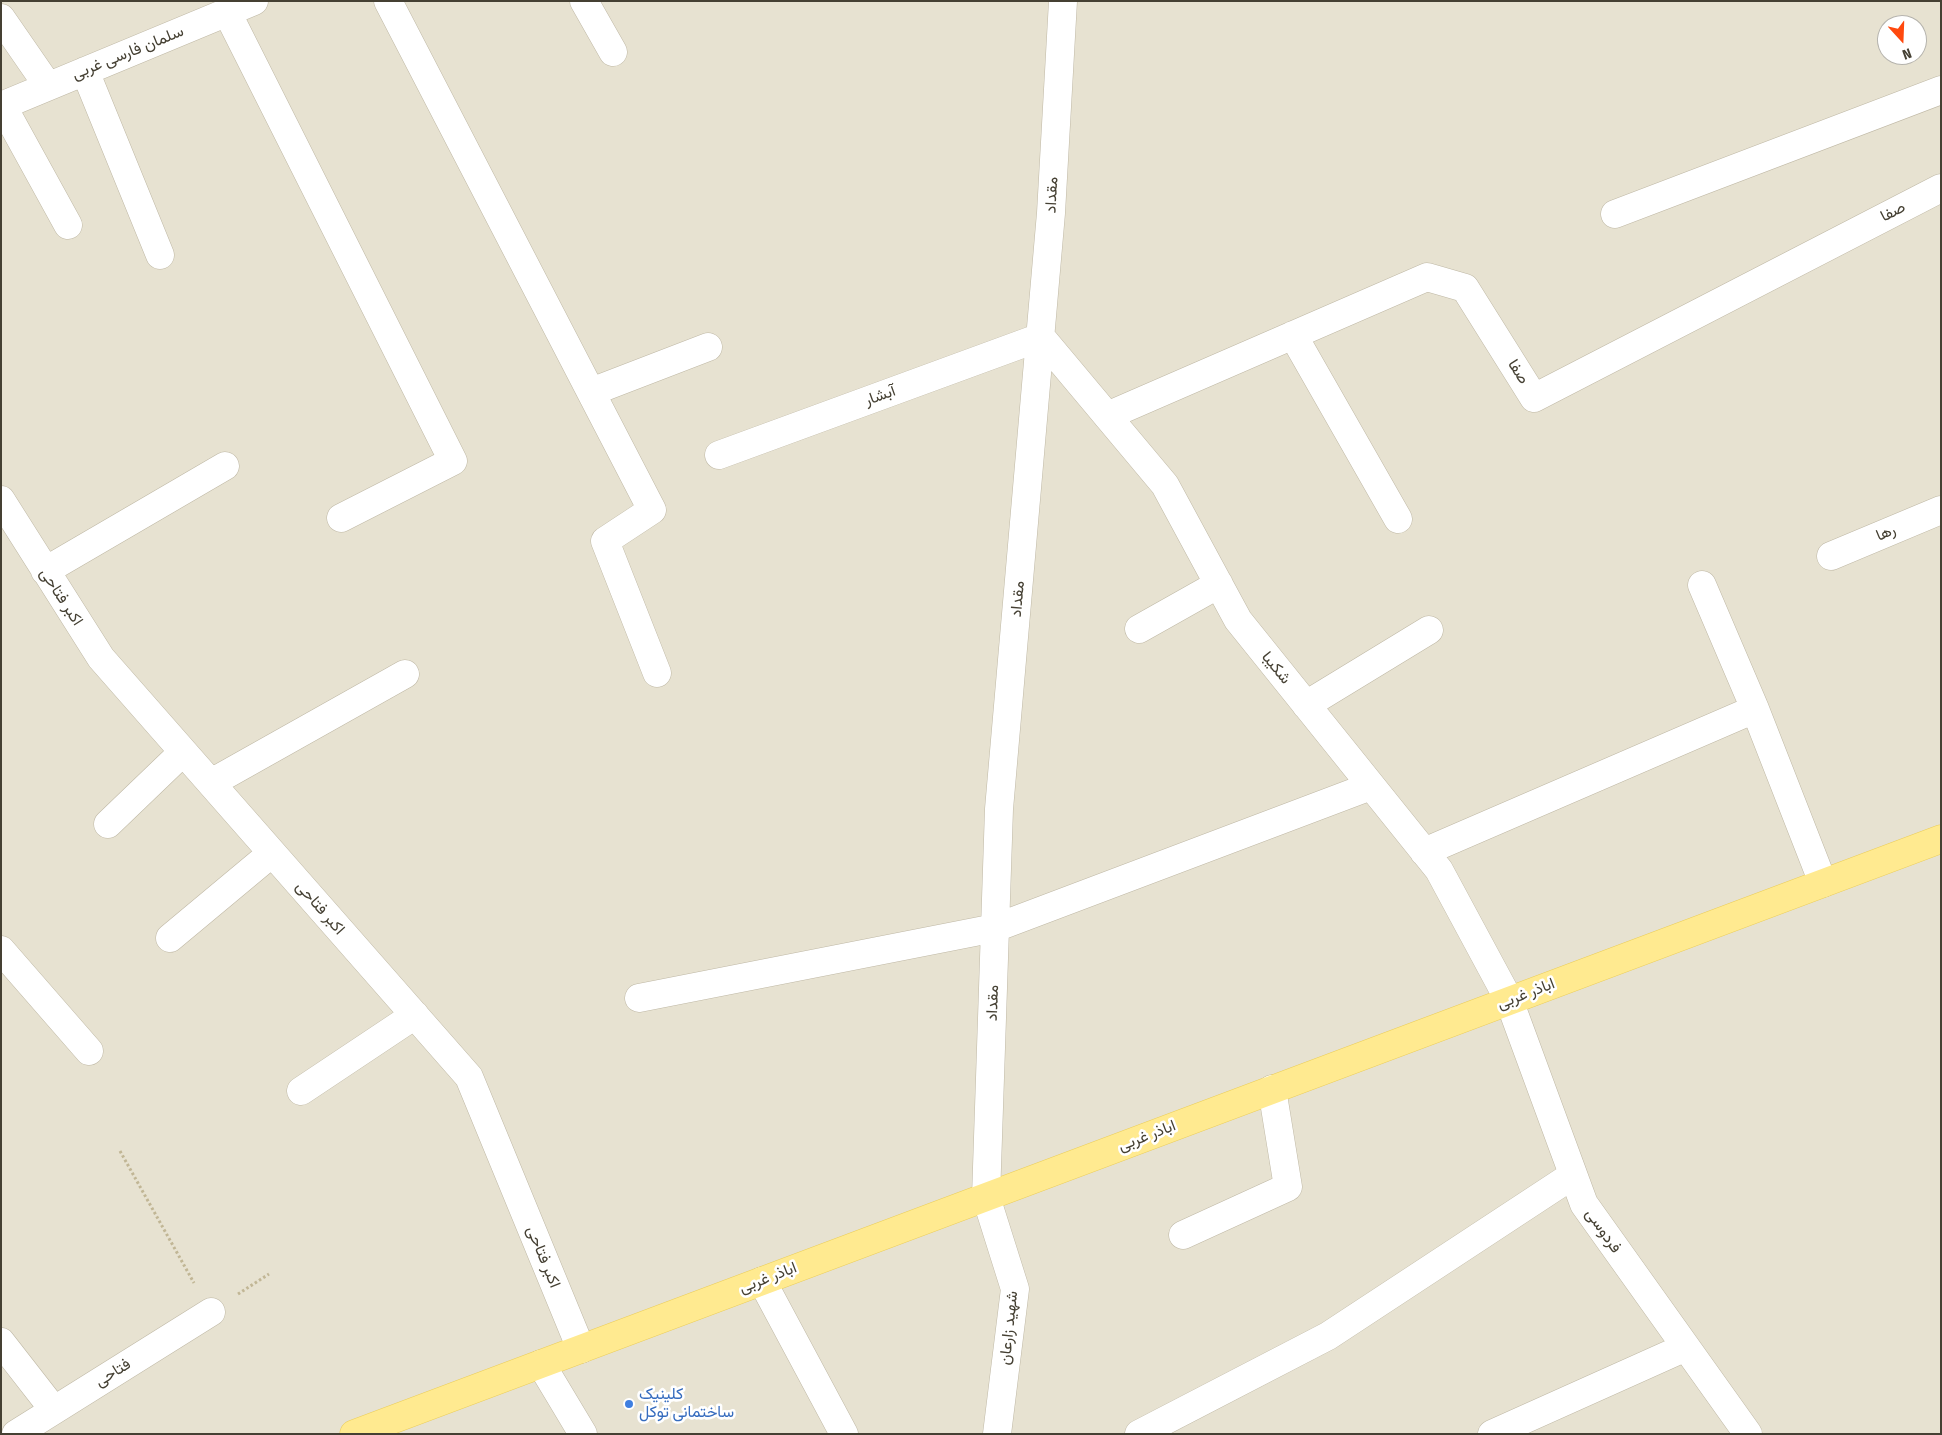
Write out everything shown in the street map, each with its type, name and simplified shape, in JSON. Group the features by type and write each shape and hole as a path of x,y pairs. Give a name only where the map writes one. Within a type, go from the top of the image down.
{"main road":[{"name":"اباذر غربی","path":"354,1434 1941,838"}],"street":[{"name":"سلمان فارسی غربی","path":"2,106 254,1"},
{"path":"388,1 652,510 605,541 657,673"},
{"path":"584,1 613,52"},
{"name":"مقداد","path":"986,1197 999,809 1051,213 1063,1"},
{"path":"227,12 454,461 341,518"},
{"path":"1,18 48,86"},
{"path":"85,71 160,255"},
{"path":"1616,214 1941,90"},
{"path":"2,106 68,225"},
{"name":"صفا","path":"1107,416 1427,277 1466,288 1534,398 1941,188"},
{"path":"1293,335 1398,519"},
{"name":"شکیبا","path":"1041,337 1165,485 1238,620 1439,870 1509,1000"},
{"name":"آبشار","path":"719,455 1041,337"},
{"path":"591,392 708,347"},
{"path":"45,571 225,466"},
{"name":"اکبر فتاحی","path":"1,500 8,526 45,571 101,658 469,1077 581,1349"},
{"name":"رها","path":"1831,556 1941,510"},
{"path":"1139,629 1219,584"},
{"path":"1702,585 1755,709 1823,883"},
{"path":"1306,705 1429,630"},
{"path":"211,783 405,674"},
{"path":"1424,852 1755,709"},
{"path":"108,824 183,752"},
{"path":"639,998 995,928 1371,786"},
{"path":"170,938 272,853"},
{"path":"1,950 89,1051"},
{"name":"فردوسی","path":"1509,1000 1584,1204 1748,1434"},
{"path":"301,1091 415,1015"},
{"path":"1183,1235 1288,1187 1272,1089"},
{"path":"1139,1434 1328,1336 1573,1175"},
{"name":"شهید زارعان","path":"986,1197 1015,1289 997,1434"},
{"path":"762,1281 844,1434"},
{"name":"فتاحی","path":"16,1434 211,1312"},
{"path":"1,1342 54,1410"},
{"path":"1492,1434 1686,1347"},
{"path":"541,1364 580,1432"}],"path":[{"path":"120,1151 211,1312 269,1274"}],"shaded area":[{"path":"1,1 1941,1 1941,1434 1,1434"}],"place":[{"name":"کلینیک ساختمانی توکل","path":"629,1404"}]}
